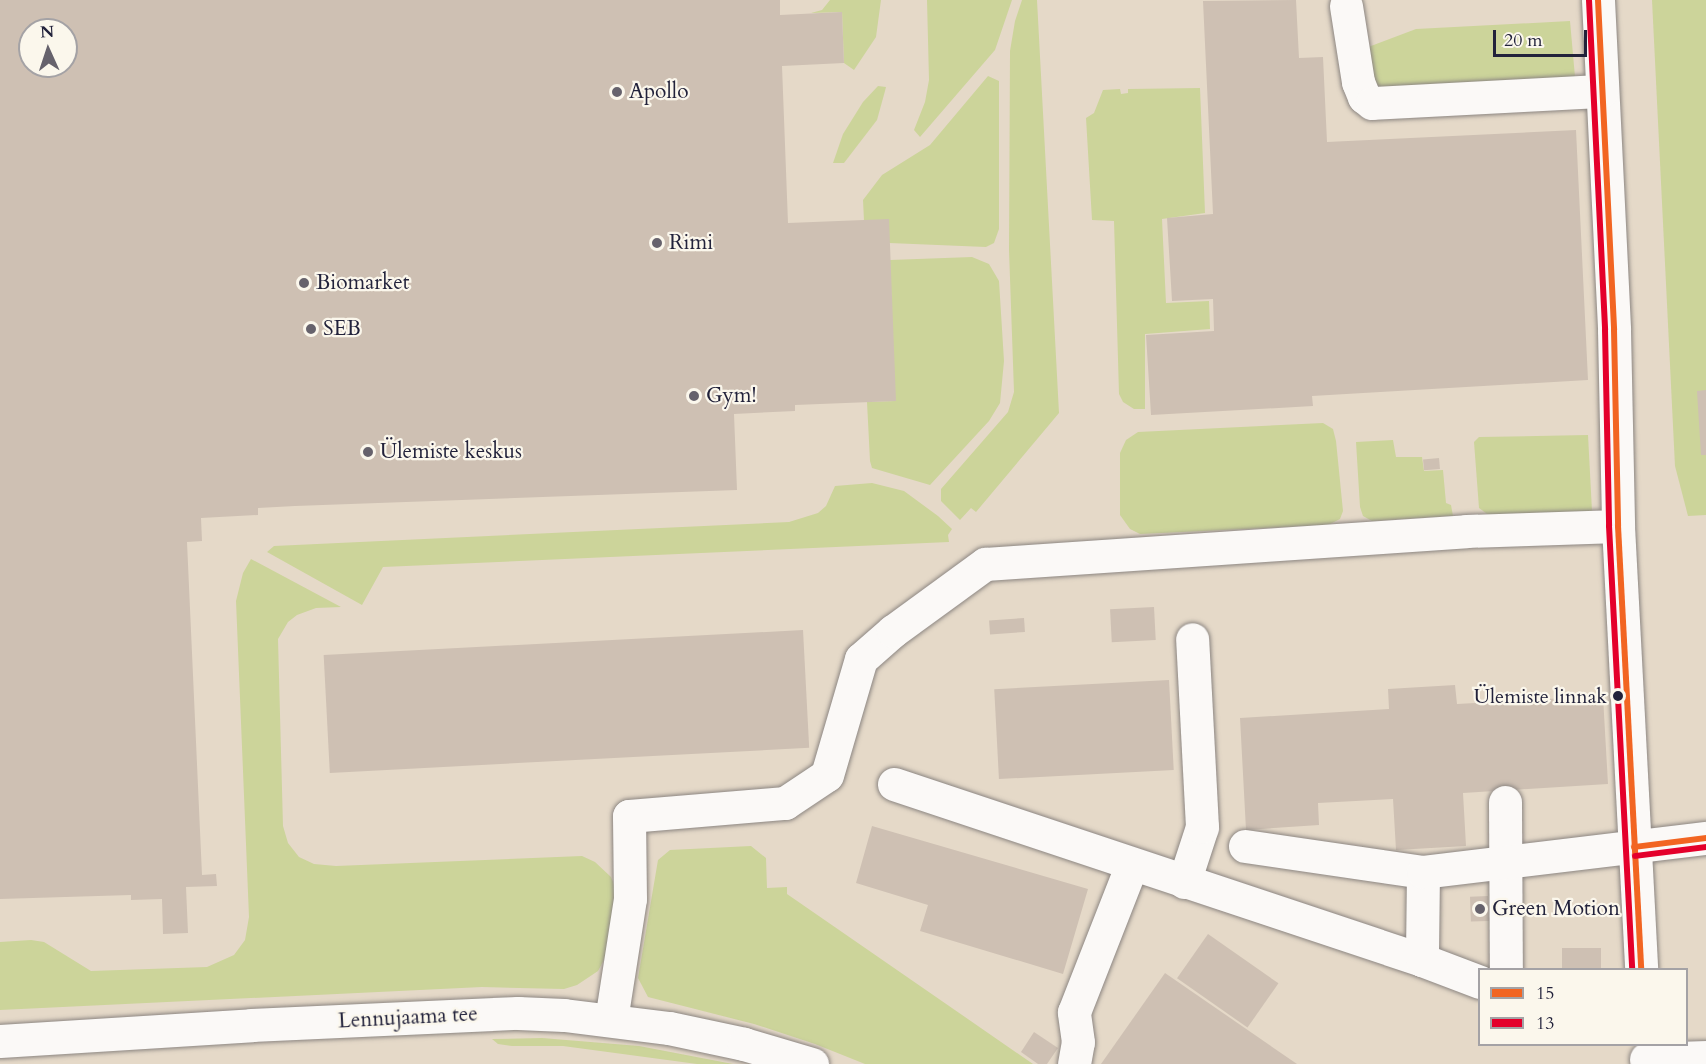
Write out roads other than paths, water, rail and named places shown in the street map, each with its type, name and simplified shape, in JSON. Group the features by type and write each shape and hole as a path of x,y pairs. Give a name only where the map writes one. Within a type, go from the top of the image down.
{"street":[{"path":"1598,0 1614,330 1618,526 1641,968"},
{"path":"1346,6 1358,82 1364,98 1372,103 1602,91"},
{"path":"611,1020 630,899 629,816 785,803 827,775 861,659 893,631 986,564 1466,531 1618,526"},
{"path":"1184,882 1202,827 1191,639"},
{"path":"894,784 1422,960 1478,982"},
{"path":"1505,802 1506,968"},
{"path":"1245,846 1423,872 1706,838"},
{"path":"1074,1064 1078,1042 1074,1012 1132,864"},
{"path":"1422,960 1423,872"},
{"name":"Lennujaama tee","path":"0,1041 239,1026 518,1013 611,1020 669,1028 744,1044 812,1064"},
{"path":"1646,1056 1706,1057"}],"place":[{"name":"Apollo","path":"617,92"},
{"name":"Rimi","path":"657,243"},
{"name":"Biomarket","path":"304,283"},
{"name":"SEB","path":"311,329"},
{"name":"Gym!","path":"694,396"},
{"name":"Ülemiste keskus","path":"368,452"},
{"name":"Ülemiste linnak","path":"1618,696"},
{"name":"Green Motion","path":"1480,909"}]}
